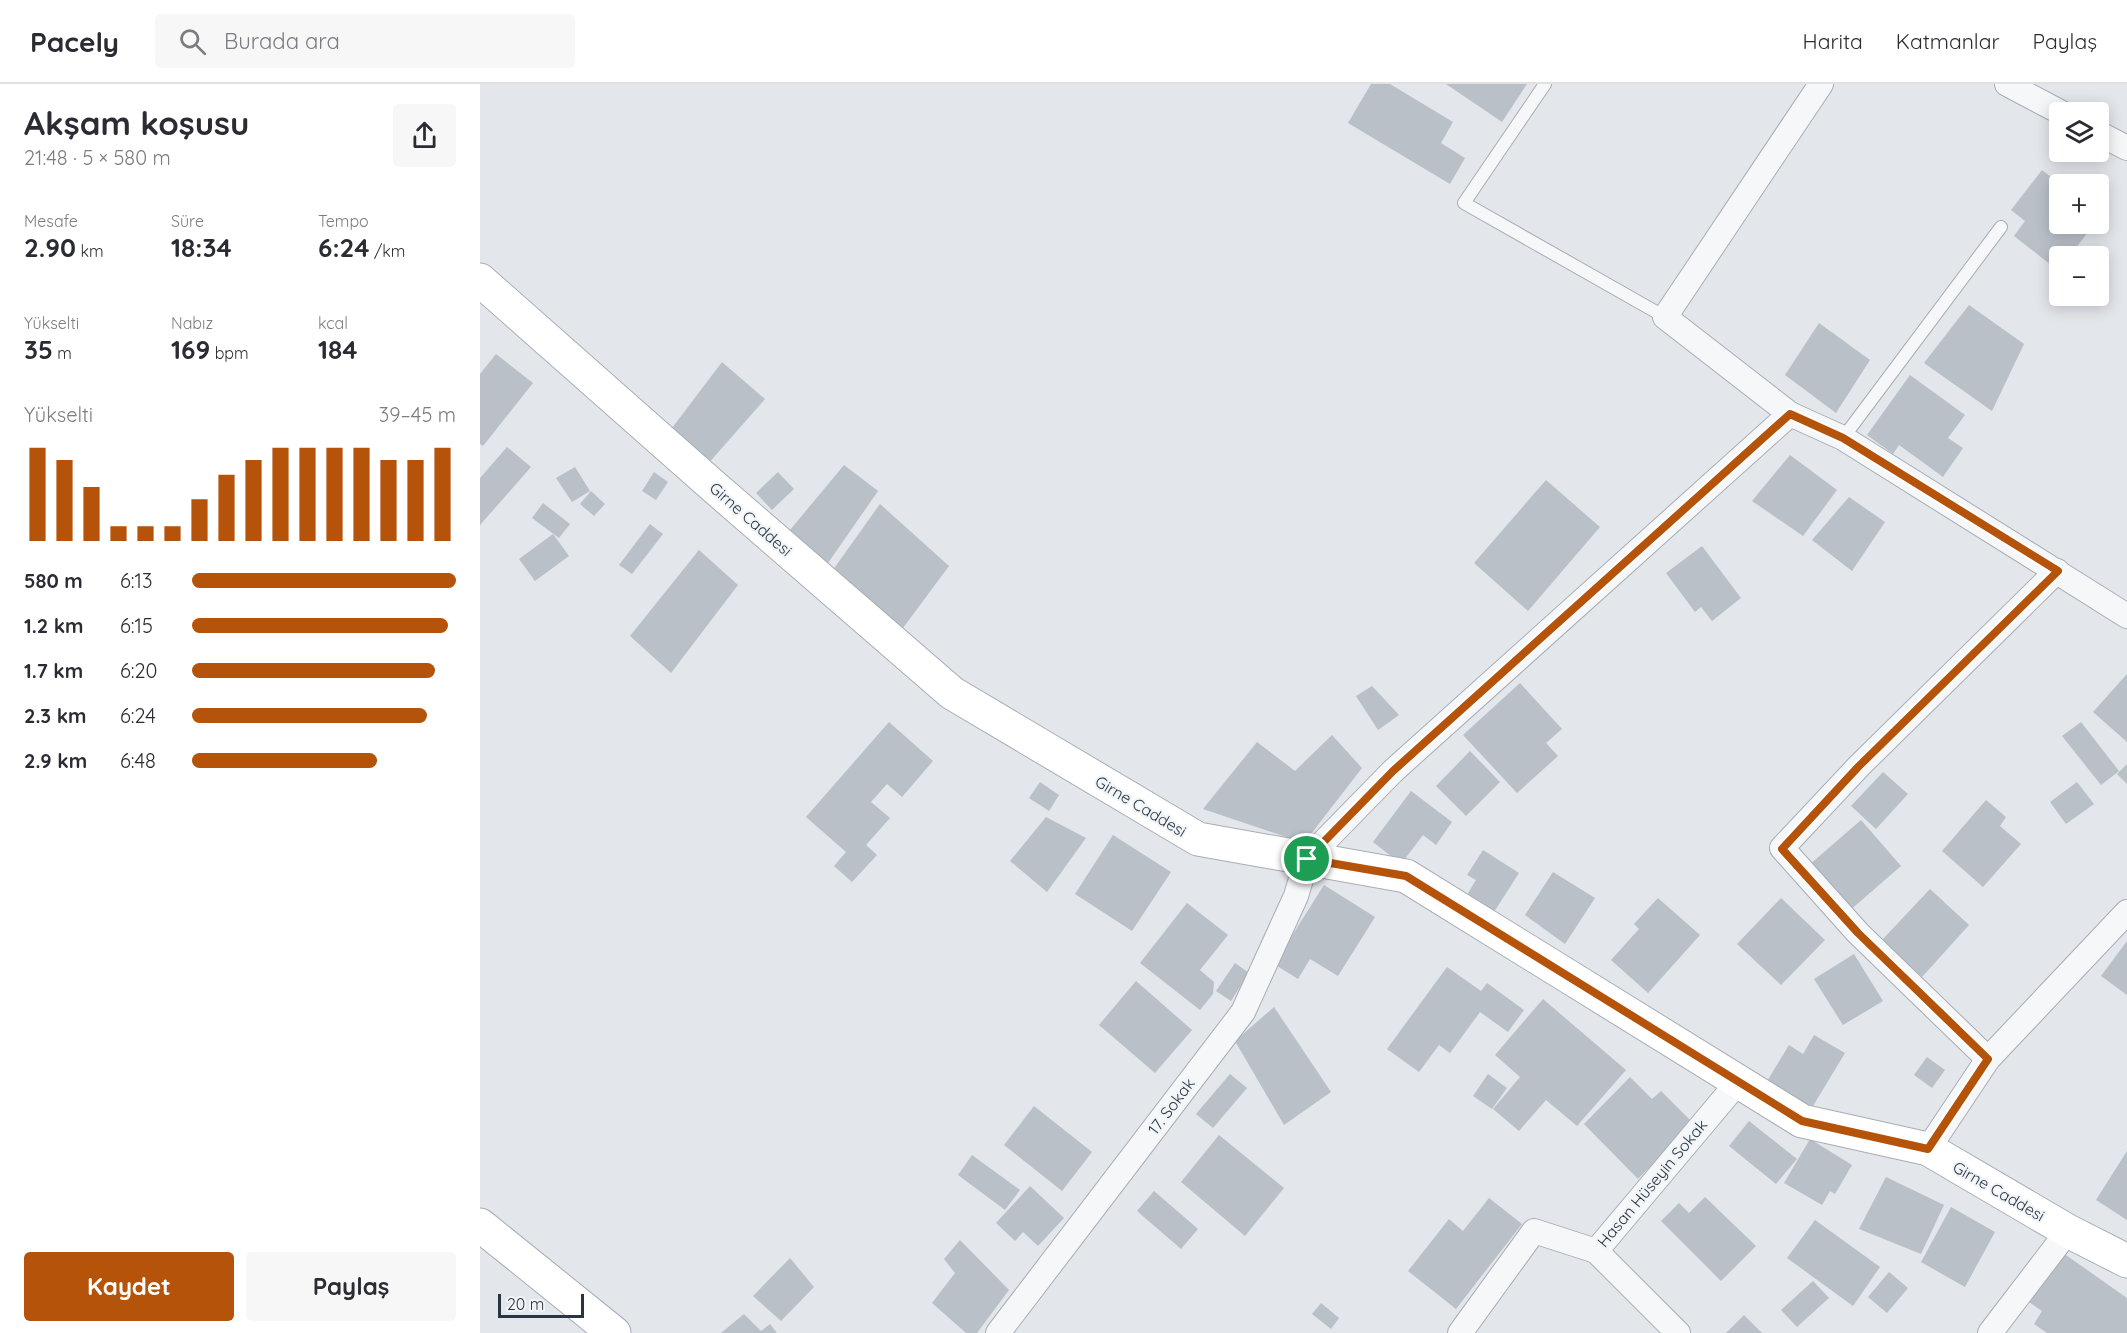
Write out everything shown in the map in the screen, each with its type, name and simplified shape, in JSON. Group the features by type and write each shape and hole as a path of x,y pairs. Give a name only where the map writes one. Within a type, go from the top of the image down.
{"street":[{"path":"1821,84 1665,317 1790,414 1843,438 2127,616"},
{"path":"2007,84 2049,106"},
{"path":"2109,139 2127,148"},
{"name":"Girne Caddesi","path":"480,280 952,693 1198,839 1406,876 1802,1121 1928,1149 2068,1232 2127,1261"},
{"path":"1307,859 1393,771 1790,414"},
{"path":"1988,1059 1858,933 1782,849 1859,766 2058,571"},
{"name":"17. Sokak","path":"1000,1332 1243,1012 1296,896 1307,859"},
{"path":"1928,1149 1988,1059 2127,912"},
{"name":"Hasan Hüseyin Sokak","path":"1460,1333 1534,1231 1596,1251 1739,1081"},
{"path":"480,1225 614,1333"},
{"path":"1990,1333 2068,1232"},
{"path":"1596,1251 1678,1333"}],"lane":[{"path":"1545,84 1464,203 1665,317"},
{"path":"1843,438 2001,227"}],"building":[{"path":"1371,84 1390,84 1453,122 1441,143 1465,158 1450,184 1348,123"},
{"path":"1446,84 1527,84 1502,122"},
{"path":"2042,170 2049,175 2049,234 2086,234 2077,246 2049,246 2049,263 2014,236 2025,221 2011,210"},
{"path":"1969,305 2024,344 1992,411 1924,363"},
{"path":"1819,323 1870,360 1836,413 1785,375"},
{"path":"496,354 533,383 483,446 480,444 480,374"},
{"path":"722,362 765,399 707,465 672,428"},
{"path":"1910,375 1965,415 1948,438 1963,448 1943,477 1899,445 1893,454 1867,435"},
{"path":"507,447 531,467 480,525 480,478"},
{"path":"1790,455 1837,490 1803,536 1752,501"},
{"path":"844,465 878,491 828,563 790,530"},
{"path":"575,467 590,491 572,502 556,478"},
{"path":"654,472 668,482 656,500 642,491"},
{"path":"778,472 794,489 772,510 756,493"},
{"path":"1546,480 1600,527 1528,611 1474,563"},
{"path":"591,491 605,504 594,516 580,504"},
{"path":"1849,497 1885,522 1852,571 1812,540"},
{"path":"543,503 570,524 559,538 532,518"},
{"path":"880,504 949,566 900,632 830,574"},
{"path":"650,524 663,534 632,574 619,565"},
{"path":"553,534 569,556 535,581 519,559"},
{"path":"1702,546 1741,598 1712,621 1701,607 1695,612 1666,573"},
{"path":"699,550 738,585 671,673 630,636"},
{"path":"2127,674 2127,742 2093,712"},
{"path":"1520,683 1562,729 1546,743 1558,756 1517,793 1463,735"},
{"path":"1372,686 1399,715 1378,730 1356,696"},
{"path":"889,722 933,761 902,797 887,784 871,802 890,818 866,845 877,855 852,882 834,866 846,852 806,817"},
{"path":"2081,722 2119,771 2101,785 2062,736"},
{"path":"1332,735 1362,768 1304,843 1203,809 1257,742 1295,771"},
{"path":"1470,751 1500,782 1466,816 1436,786"},
{"path":"2127,764 2127,784 2117,774"},
{"path":"1883,772 1908,794 1876,829 1851,806"},
{"path":"1040,782 1059,795 1049,811 1029,798"},
{"path":"2077,782 2094,804 2066,824 2050,802"},
{"path":"1411,791 1452,822 1436,845 1423,835 1401,864 1373,842"},
{"path":"1986,800 2006,817 2000,826 2021,844 1983,887 1942,851"},
{"path":"1046,817 1086,838 1047,892 1010,861"},
{"path":"1861,820 1901,866 1848,912 1808,866"},
{"path":"1113,835 1171,872 1132,931 1075,894"},
{"path":"1483,850 1519,873 1494,912 1467,895 1476,880 1467,875"},
{"path":"1553,872 1595,898 1565,944 1525,915"},
{"path":"1324,885 1375,917 1338,976 1310,959 1298,979 1274,964"},
{"path":"1930,889 1969,925 1922,977 1882,940"},
{"path":"1658,898 1700,935 1648,993 1611,960 1639,929 1634,924"},
{"path":"1781,898 1825,940 1781,985 1737,944"},
{"path":"1187,903 1228,935 1200,970 1214,982 1213,994 1200,1010 1140,963"},
{"path":"2127,941 2127,995 2101,976"},
{"path":"1854,954 1883,1001 1843,1025 1814,979"},
{"path":"1235,963 1249,973 1231,1001 1216,991"},
{"path":"1447,967 1481,991 1487,983 1524,1010 1508,1032 1480,1012 1450,1053 1439,1045 1419,1072 1387,1049"},
{"path":"1136,981 1192,1030 1155,1073 1099,1025"},
{"path":"1543,999 1626,1070 1577,1126 1546,1100 1519,1131 1493,1109 1520,1077 1495,1055"},
{"path":"1274,1007 1331,1092 1284,1125 1235,1041"},
{"path":"1814,1035 1845,1053 1810,1111 1766,1083 1789,1045 1803,1054"},
{"path":"1927,1057 1945,1070 1932,1088 1914,1075"},
{"path":"1230,1074 1247,1088 1213,1128 1196,1114"},
{"path":"1488,1074 1507,1088 1492,1109 1473,1096"},
{"path":"1630,1077 1652,1099 1661,1091 1693,1123 1638,1179 1584,1124"},
{"path":"1034,1106 1092,1152 1062,1191 1004,1145"},
{"path":"1749,1121 1797,1159 1776,1184 1729,1146"},
{"path":"1219,1135 1284,1188 1245,1236 1181,1182"},
{"path":"1810,1139 1852,1165 1835,1194 1830,1191 1822,1205 1784,1183"},
{"path":"2127,1151 2127,1220 2096,1200"},
{"path":"972,1155 1020,1190 1005,1210 958,1175"},
{"path":"1886,1177 1944,1205 1921,1254 1859,1229"},
{"path":"1030,1186 1064,1218 1038,1246 1023,1232 1015,1241 996,1223"},
{"path":"1154,1191 1198,1229 1181,1249 1137,1211"},
{"path":"1705,1197 1756,1246 1721,1281 1661,1221 1679,1203 1689,1213"},
{"path":"1489,1198 1522,1224 1456,1309 1408,1271 1449,1219 1463,1231"},
{"path":"1951,1207 1995,1232 1965,1287 1921,1262"},
{"path":"1815,1220 1880,1267 1853,1306 1787,1258"},
{"path":"960,1240 1009,1290 977,1333 966,1333 932,1303 955,1273 944,1259"},
{"path":"2063,1253 2127,1298 2127,1333 2047,1333 2034,1324 2042,1311 2029,1302"},
{"path":"790,1258 814,1287 781,1321 753,1296"},
{"path":"1889,1272 1908,1288 1887,1313 1868,1297"},
{"path":"1813,1281 1829,1298 1797,1327 1781,1310"},
{"path":"1321,1303 1339,1318 1331,1329 1312,1314"},
{"path":"744,1314 761,1331 770,1324 777,1333 721,1333"},
{"path":"1744,1315 1762,1333 1726,1333"}],"route":[{"path":"1790,414 1843,438 2058,571 1859,766 1782,849 1858,933 1988,1059 1928,1149 1802,1121 1406,876 1307,859 1393,771 1790,414"}]}
